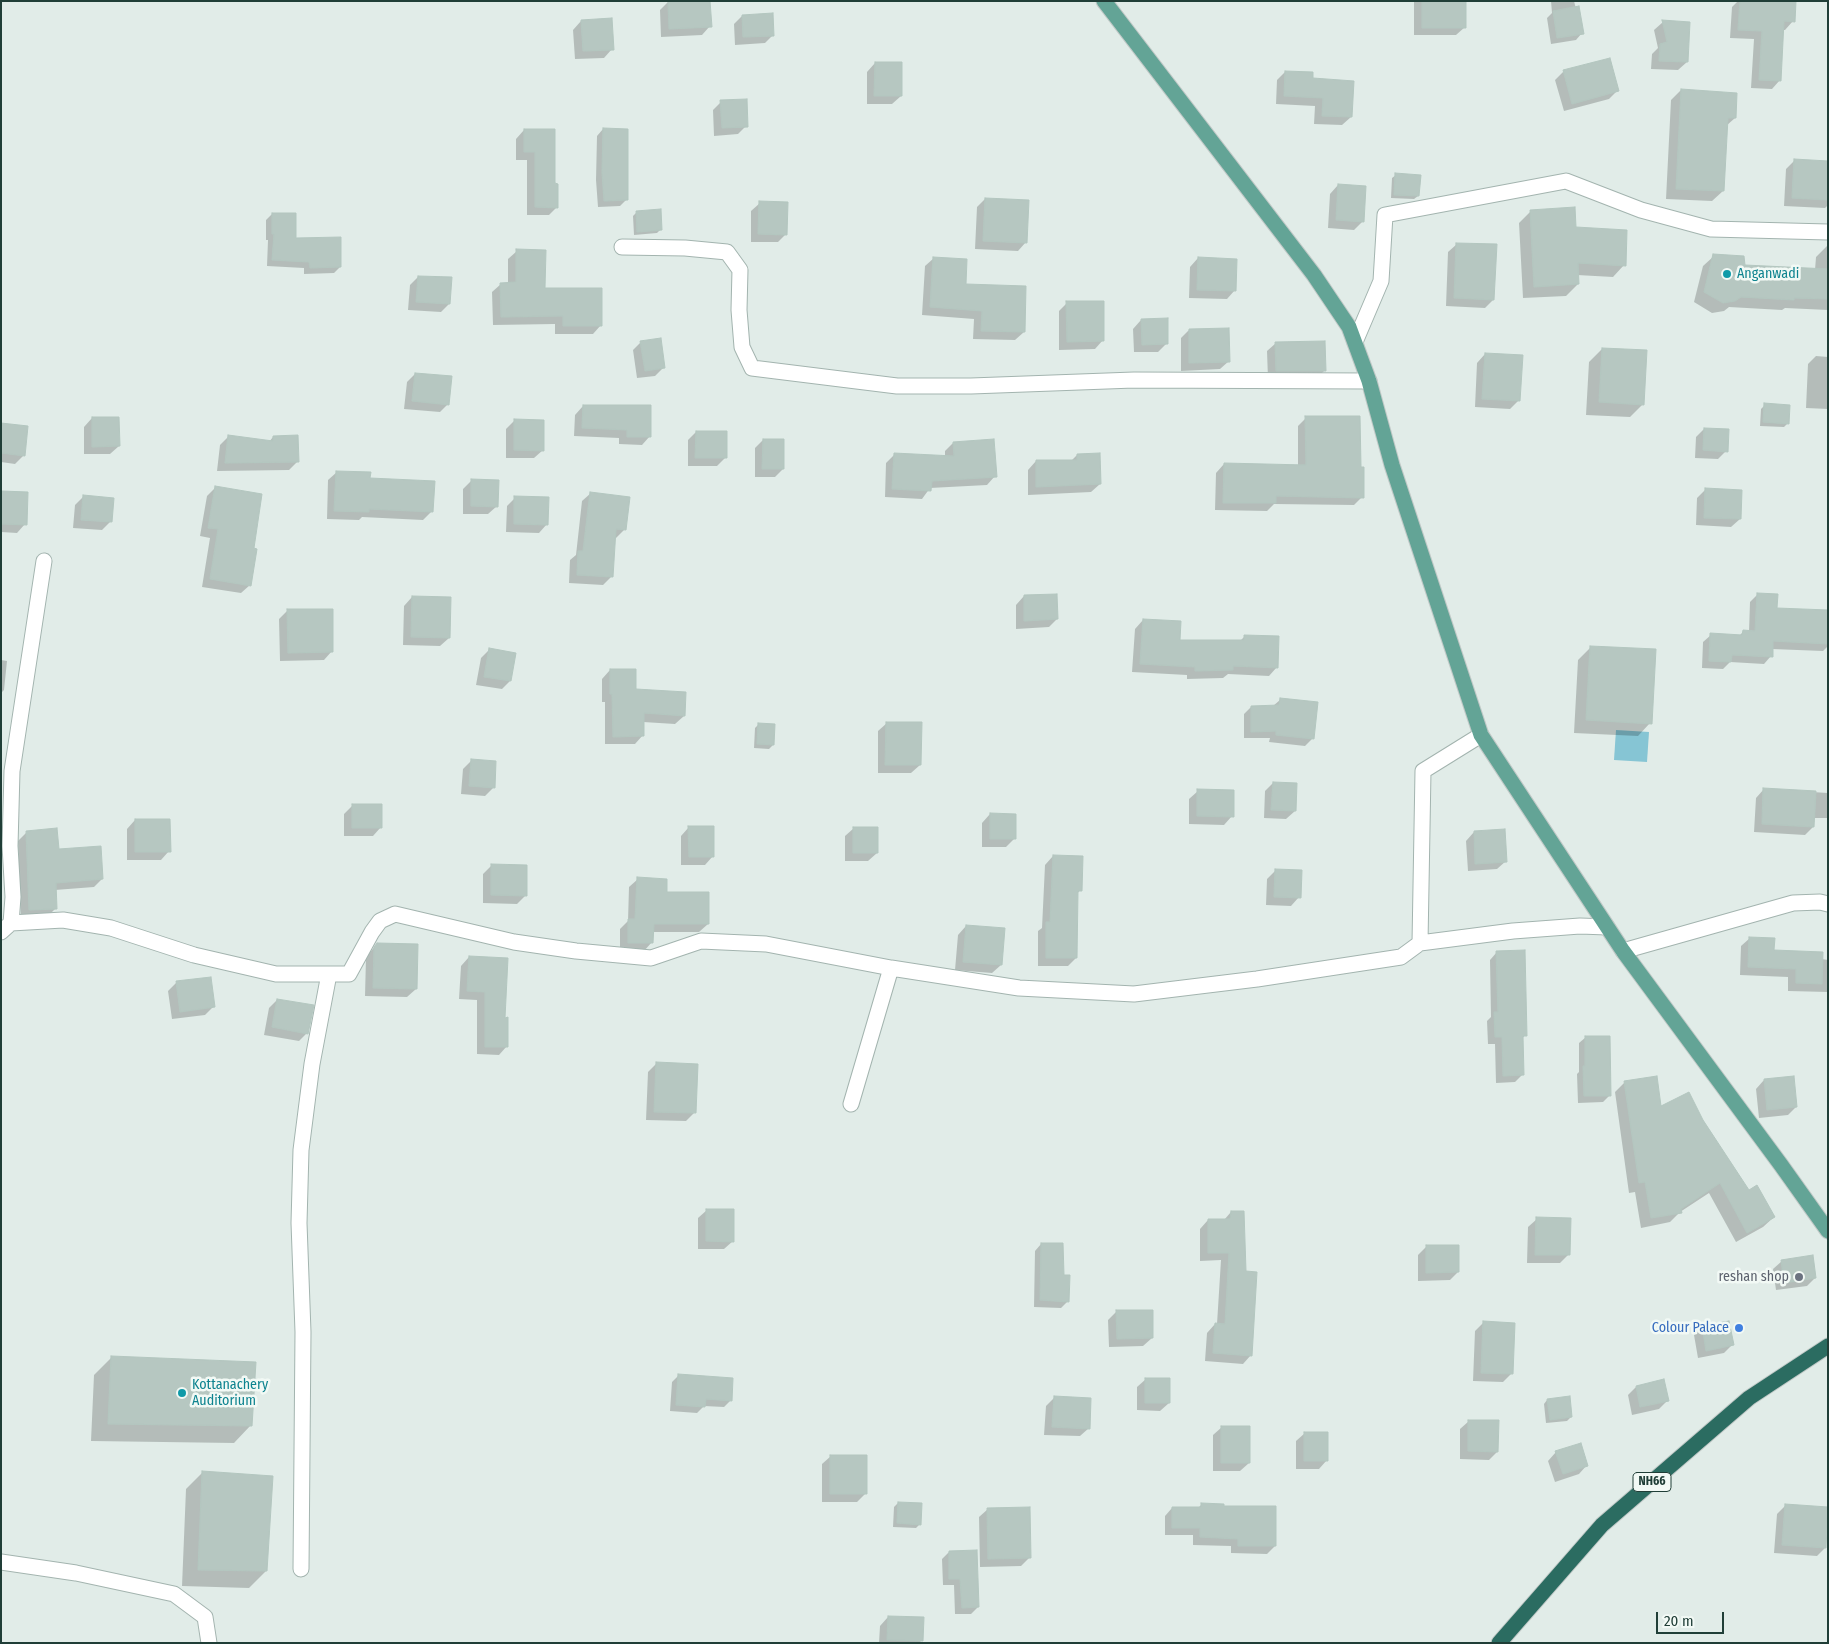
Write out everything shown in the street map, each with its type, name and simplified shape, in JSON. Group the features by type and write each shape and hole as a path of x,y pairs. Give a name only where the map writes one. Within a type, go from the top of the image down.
{"highway":[{"name":"NH66","path":"1499,1643 1602,1525 1749,1398 1828,1346"}],"main road":[{"path":"1104,1 1314,275 1350,327 1392,465 1481,735 1623,951 1781,1164 1828,1231"}],"street":[{"path":"1355,342 1381,281 1385,215 1566,181 1641,210 1711,229 1828,232"},
{"path":"622,248 685,248 727,252 740,270 739,310 742,347 752,368 897,386 971,386 1134,380 1368,381"},
{"path":"44,561 12,771 10,846 13,897 6,928 63,920 111,928 194,955 276,974 349,974 380,920 395,914 514,942 576,951 651,958 701,941 766,944 892,968 1019,988 1134,994 1401,957 1420,943 1513,931 1580,926 1607,927"},
{"path":"1420,943 1423,771 1481,735"},
{"path":"1623,951 1793,903 1820,902 1828,904"},
{"path":"851,1104 892,968"},
{"path":"301,1569 303,1332 299,1224 301,1150 312,1064 329,974"},
{"path":"1,1562 76,1574 174,1594 205,1618 208,1643"}],"water":[{"path":"1616,730 1649,732 1647,762 1614,760"}],"building":[{"path":"668,1 710,1 712,27 669,29"},
{"path":"1422,1 1466,1 1466,28 1422,28"},
{"path":"1740,1 1796,1 1795,22 1784,21 1781,81 1759,80 1762,31 1738,30"},
{"path":"1579,6 1584,34 1557,38 1553,11"},
{"path":"773,13 774,36 743,37 742,15"},
{"path":"612,18 614,50 583,51 581,20"},
{"path":"1662,20 1690,22 1688,62 1659,61 1660,44 1667,42"},
{"path":"1610,58 1619,91 1572,104 1563,70"},
{"path":"875,62 902,62 902,96 874,96"},
{"path":"1285,71 1313,72 1313,78 1354,81 1352,117 1322,116 1323,98 1284,96"},
{"path":"1681,89 1737,93 1736,118 1728,118 1724,191 1676,189"},
{"path":"747,99 748,127 722,128 720,100"},
{"path":"603,128 628,129 628,200 604,201 602,172"},
{"path":"524,129 555,129 555,183 558,184 558,208 535,207 535,152 524,152"},
{"path":"1794,159 1828,161 1828,200 1792,198"},
{"path":"1395,173 1421,175 1419,196 1394,195"},
{"path":"1338,184 1366,186 1364,222 1336,220"},
{"path":"985,198 1029,200 1027,243 983,241"},
{"path":"759,201 788,202 787,235 758,234"},
{"path":"1575,207 1576,227 1627,230 1626,266 1578,263 1579,284 1534,287 1530,210"},
{"path":"661,209 662,230 637,232 636,211"},
{"path":"272,213 296,213 296,238 341,237 341,267 310,268 309,262 272,260 274,234 272,234"},
{"path":"1456,243 1497,244 1494,300 1454,298"},
{"path":"516,249 546,250 545,288 602,288 602,326 563,326 563,316 501,317 500,283 516,282"},
{"path":"1713,254 1744,256 1745,265 1828,269 1828,299 1794,298 1794,300 1741,297 1735,301 1723,303 1704,292"},
{"path":"933,257 967,259 966,284 1026,286 1025,332 981,331 982,311 930,307"},
{"path":"1198,257 1237,259 1236,291 1197,290"},
{"path":"418,276 452,277 450,304 416,302"},
{"path":"1066,301 1104,301 1104,341 1067,342"},
{"path":"1168,318 1168,344 1142,345 1141,319"},
{"path":"1229,328 1230,362 1189,363 1189,329"},
{"path":"661,338 665,368 645,371 640,341"},
{"path":"1325,341 1326,371 1276,371 1275,342"},
{"path":"1602,348 1647,350 1644,405 1599,402"},
{"path":"1485,353 1523,355 1520,401 1482,399"},
{"path":"415,373 452,376 449,405 412,401"},
{"path":"1764,403 1790,405 1789,424 1763,422"},
{"path":"583,405 651,405 651,437 627,437 627,430 582,428"},
{"path":"1305,416 1360,416 1361,467 1364,467 1364,498 1276,496 1276,503 1223,503 1224,463 1306,465"},
{"path":"92,417 119,417 120,446 92,447"},
{"path":"514,419 544,420 544,451 514,450"},
{"path":"1,423 28,426 25,456 1,453"},
{"path":"1704,428 1729,429 1728,452 1703,450"},
{"path":"696,431 727,431 727,458 695,458"},
{"path":"228,435 273,441 273,436 298,435 299,462 225,463"},
{"path":"763,439 784,439 784,469 762,469"},
{"path":"994,439 997,477 932,481 931,491 892,489 894,453 954,456 953,442"},
{"path":"1100,453 1101,484 1036,487 1036,460 1077,460 1077,454"},
{"path":"336,471 371,472 370,478 435,481 433,512 369,509 369,512 334,511"},
{"path":"471,479 499,480 498,507 471,506"},
{"path":"215,486 262,494 254,548 257,549 251,586 210,579 218,529 208,528"},
{"path":"1705,488 1742,490 1741,519 1704,518"},
{"path":"1,491 28,492 27,525 1,524"},
{"path":"590,492 630,497 626,530 616,529 613,577 577,575 578,551 583,551"},
{"path":"83,495 114,498 112,522 81,520"},
{"path":"514,496 549,497 548,525 514,524"},
{"path":"1757,593 1778,594 1777,608 1828,610 1828,644 1773,641 1773,657 1732,655 1731,662 1709,661 1710,633 1742,635 1743,630 1755,631"},
{"path":"1057,594 1058,619 1024,621 1024,595"},
{"path":"412,596 451,597 450,638 411,637"},
{"path":"287,609 333,609 333,652 288,653"},
{"path":"1143,619 1181,621 1180,640 1244,640 1244,635 1279,636 1278,668 1233,666 1233,670 1195,671 1195,667 1140,664"},
{"path":"1590,646 1656,649 1652,724 1586,720"},
{"path":"489,648 516,653 511,681 484,677"},
{"path":"610,669 636,669 636,689 686,692 685,716 644,713 644,736 613,737"},
{"path":"1280,698 1318,702 1314,739 1276,735 1276,731 1251,732 1251,706 1279,705"},
{"path":"886,722 922,722 921,765 885,765"},
{"path":"758,723 775,724 774,745 757,744"},
{"path":"471,759 496,761 495,788 469,786"},
{"path":"1273,782 1297,783 1296,811 1271,810"},
{"path":"1763,788 1816,791 1814,827 1762,824"},
{"path":"1197,789 1234,790 1234,817 1197,816"},
{"path":"352,804 382,804 382,828 352,828"},
{"path":"990,813 1016,814 1016,839 990,839"},
{"path":"135,819 170,819 171,852 135,852"},
{"path":"688,826 714,826 714,857 689,857"},
{"path":"853,827 878,827 878,853 853,853"},
{"path":"57,828 59,849 101,846 103,879 56,883 57,909 29,910 26,831"},
{"path":"1505,829 1507,862 1475,864 1474,831"},
{"path":"1053,855 1083,856 1082,891 1078,891 1077,958 1046,958 1046,922 1050,922"},
{"path":"491,864 527,865 527,896 491,895"},
{"path":"1275,869 1302,870 1301,898 1274,897"},
{"path":"637,877 667,879 667,892 709,892 709,924 654,924 653,943 628,943 628,919 635,919"},
{"path":"966,925 1005,928 1002,965 963,962"},
{"path":"1749,937 1775,938 1774,950 1823,952 1822,984 1796,983 1796,969 1748,967"},
{"path":"377,943 418,944 417,989 373,988 374,947"},
{"path":"1525,950 1527,1036 1523,1036 1524,1075 1503,1076 1502,1037 1495,1037 1494,1012 1498,1012 1496,951"},
{"path":"469,956 508,958 505,1018 508,1017 508,1047 485,1047 485,992 467,991"},
{"path":"211,977 215,1007 180,1012 176,981"},
{"path":"277,999 314,1005 308,1034 272,1027"},
{"path":"1585,1036 1610,1036 1611,1096 1584,1096"},
{"path":"656,1062 698,1064 696,1113 654,1112"},
{"path":"1657,1076 1661,1106 1689,1092 1703,1120 1749,1190 1757,1185 1775,1217 1747,1233 1720,1183 1681,1209 1682,1213 1651,1218 1645,1182 1639,1183 1624,1081"},
{"path":"1794,1076 1797,1107 1767,1110 1764,1079"},
{"path":"706,1209 734,1209 734,1242 706,1241"},
{"path":"1231,1211 1244,1211 1246,1271 1257,1272 1252,1356 1213,1353 1215,1323 1225,1324 1229,1253 1208,1253 1208,1219 1230,1219"},
{"path":"1536,1217 1571,1218 1570,1255 1535,1255"},
{"path":"1041,1243 1063,1243 1064,1275 1070,1275 1069,1302 1040,1300"},
{"path":"1426,1245 1459,1245 1459,1272 1426,1273"},
{"path":"1813,1255 1816,1278 1784,1283 1781,1260"},
{"path":"1116,1310 1153,1310 1153,1338 1117,1339"},
{"path":"1483,1321 1515,1323 1513,1374 1481,1373"},
{"path":"1729,1321 1734,1345 1706,1351 1702,1326"},
{"name":"Kottanachery Auditorium","path":"111,1356 256,1362 252,1426 108,1424"},
{"path":"678,1374 733,1378 732,1401 706,1399 705,1407 676,1405"},
{"path":"1145,1378 1170,1378 1170,1403 1145,1403"},
{"path":"1664,1379 1669,1401 1640,1407 1636,1386"},
{"path":"1054,1396 1091,1398 1090,1429 1052,1427"},
{"path":"1570,1396 1572,1417 1550,1420 1547,1399"},
{"path":"1468,1420 1499,1420 1498,1452 1468,1451"},
{"path":"1221,1426 1250,1426 1250,1463 1221,1463"},
{"path":"1304,1432 1328,1432 1328,1461 1304,1461"},
{"path":"1581,1443 1588,1466 1563,1474 1555,1451"},
{"path":"830,1455 867,1455 867,1494 830,1494"},
{"path":"202,1471 273,1476 267,1571 198,1570"},
{"path":"898,1502 922,1503 921,1525 897,1523"},
{"path":"1201,1503 1224,1504 1224,1506 1276,1506 1276,1546 1238,1546 1238,1539 1200,1537 1200,1528 1172,1528 1172,1507 1201,1507"},
{"path":"1785,1504 1828,1507 1826,1548 1782,1545"},
{"path":"1030,1507 1031,1558 988,1559 987,1508"},
{"path":"977,1550 979,1607 962,1608 960,1579 949,1579 949,1551"},
{"path":"888,1616 924,1617 923,1641 887,1640"}],"place":[{"name":"Anganwadi","path":"1727,274"},
{"name":"reshan shop","path":"1799,1277"},
{"name":"Colour Palace","path":"1739,1328"},
{"name":"Kottanachery Auditorium","path":"182,1393"}]}
